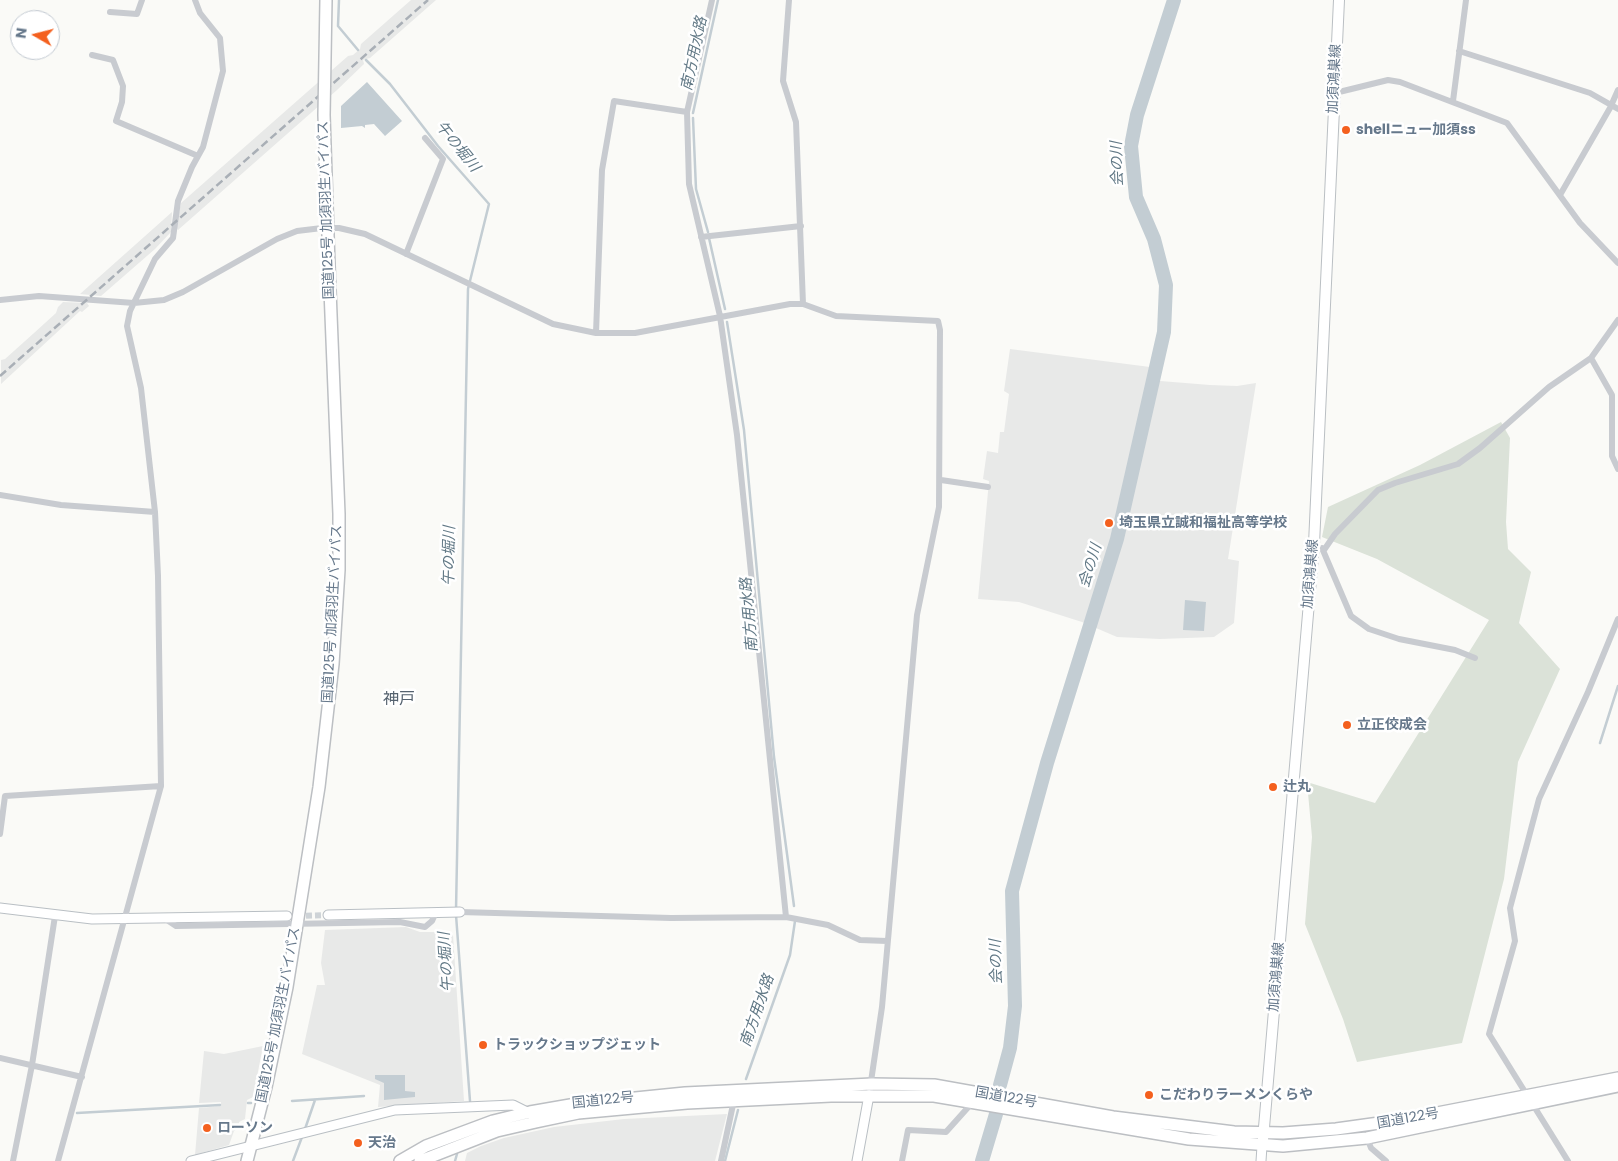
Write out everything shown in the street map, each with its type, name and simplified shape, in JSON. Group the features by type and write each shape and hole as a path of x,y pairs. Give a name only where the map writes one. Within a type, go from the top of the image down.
{"highway":[{"name":"国道125号 加須羽生バイパス","path":"247,1161 283,1006 298,924 327,722 339,570 339,514 324,115 326,0"},
{"name":"国道122号","path":"400,1161 426,1146 493,1121 734,1100 869,1095 934,1096 1171,1137 1262,1146 1310,1144 1367,1138 1531,1101 1618,1078"},
{"name":"国道122号","path":"420,1161 533,1117 576,1104 685,1093 872,1084 934,1085 1113,1117 1217,1130 1263,1133 1309,1132 1365,1126 1618,1086"}],"main road":[{"name":"加須鴻巣線","path":"1262,1146 1314,544 1339,0"}],"street":[{"path":"110,12 137,14 142,0"},
{"path":"58,1161 161,786 158,576 154,512 141,388 128,326 134,303 155,259 173,238 178,201 203,147 223,71 220,38 200,13 196,0"},
{"path":"712,0 687,112 689,184 720,316 737,435 786,917"},
{"path":"789,0 783,81 796,122 803,304"},
{"path":"1453,101 1466,0"},
{"path":"1459,51 1590,93 1618,109"},
{"path":"92,55 113,60 122,86 122,102 116,122 198,156"},
{"path":"1335,93 1388,80 1400,82 1507,123 1580,223 1618,262"},
{"path":"1560,196 1612,105 1618,90"},
{"path":"596,333 602,170 614,101 687,112"},
{"path":"406,254 444,159 425,138"},
{"path":"701,237 801,226"},
{"path":"0,300 39,296 134,303 164,300 183,292 276,239 310,228 339,228 374,238 553,324 596,333 635,333 779,304 803,304 836,316 938,321 940,330 940,507 917,616 872,1084 857,1161"},
{"path":"1324,550 1335,534 1378,490 1458,464 1480,448 1549,387 1591,358 1618,320"},
{"path":"1591,358 1612,395 1612,456 1618,469"},
{"path":"941,480 988,487"},
{"path":"0,495 61,505 154,512"},
{"path":"1314,544 1324,550 1339,592 1351,616 1369,629 1399,639 1455,650 1475,658"},
{"path":"1568,1161 1489,1034 1515,941 1510,908 1539,799 1588,692 1618,619"},
{"path":"0,834 5,796 161,786"},
{"path":"0,908 55,916 124,919 167,920 287,916"},
{"path":"167,920 176,926 400,922 425,927 432,922 436,912"},
{"path":"328,915 460,912 671,918 786,917 828,925 860,940 887,941"},
{"path":"14,1161 32,1065 55,916"},
{"path":"0,1058 82,1077"},
{"path":"721,1161 734,1100"},
{"path":"902,1161 908,1130 946,1132 972,1103"},
{"path":"191,1161 395,1110 513,1105 533,1117"},
{"path":"1367,1138 1371,1148 1386,1161"},
{"path":"1261,1161 1262,1146"}],"shaded area":[{"path":"411,0 436,0 370,58 363,60 364,64 337,90 178,230 176,227 181,203 348,56 353,55 360,49 361,44"},
{"path":"367,82 402,121 385,136 374,124 365,125 365,128 362,126 341,128 341,106"},
{"path":"172,212 171,232 155,249 101,296 80,294"},
{"path":"63,302 87,303 89,306 82,312 80,311 1,384 1,360 5,359 56,313 58,307"},
{"name":"埼玉県立誠和福祉高等学校","path":"1010,349 1150,367 1148,380 1237,386 1256,383 1228,559 1239,561 1234,623 1214,637 1160,639 1117,637 1082,622 1019,602 978,599 989,481 983,479 987,451 998,453 1000,432 1004,432 1009,394 1004,391"},
{"path":"1501,422 1510,438 1506,522 1508,549 1531,572 1519,623 1560,669 1518,762 1504,879 1462,1043 1357,1062 1343,1019 1305,924 1312,837 1307,782 1375,803 1489,620 1377,559 1322,537 1328,507 1420,465"},
{"path":"1185,600 1206,602 1204,631 1183,630"},
{"path":"406,927 420,932 448,932 453,935 464,1101 378,1107 380,1085 302,1054 317,985 325,985 321,963 325,930"},
{"path":"263,1046 253,1097 247,1100 245,1119 239,1122 239,1128 234,1131 229,1145 195,1155 199,1108 221,1106 221,1102 199,1103 204,1051 224,1054"},
{"path":"375,1075 405,1075 405,1091 415,1092 415,1097 384,1100 384,1083 375,1079"},
{"path":"727,1114 715,1161 465,1161 467,1153 481,1146 504,1138 554,1127 624,1119"}],"waterway":[{"name":"午の堀川","path":"339,0 338,26 358,50"},
{"name":"南方用水路","path":"693,113 718,0"},
{"name":"会の川","path":"1000,1085 1010,1048 1015,1006 1012,891 1047,763 1117,539 1164,332 1166,285 1154,239 1136,197 1131,146 1137,115 1174,0"},
{"name":"午の堀川","path":"366,60 390,84 438,146 489,204 468,289 456,910"},
{"name":"南方用水路","path":"693,118 696,189 708,232"},
{"name":"南方用水路","path":"709,238 725,309"},
{"name":"南方用水路","path":"727,322 744,430 774,757 794,906"},
{"path":"1600,743 1618,686"},
{"name":"午の堀川","path":"456,915 470,1101"},
{"name":"南方用水路","path":"746,1079 790,955 795,921"},
{"path":"292,1101 364,1096"},
{"path":"305,1129 315,1100"},
{"path":"77,1113 220,1105"},
{"name":"南方用水路","path":"725,1161 738,1110"},
{"name":"会の川","path":"982,1161 996,1114"},
{"path":"293,1161 302,1137"},
{"name":"午の堀川","path":"455,1161 457,1154"}],"tunnel":[{"path":"297,916 328,915"}],"railway":[{"path":"0,376 428,0"}],"place":[{"name":"shellニュー加須ss","path":"1346,130"},
{"name":"埼玉県立誠和福祉高等学校","path":"1109,523"},
{"name":"立正佼成会","path":"1347,725"},
{"name":"辻丸","path":"1273,787"},
{"name":"トラックショップジェット","path":"483,1045"},
{"name":"こだわりラーメンくらや","path":"1149,1095"},
{"name":"ローソン","path":"207,1128"},
{"name":"天治","path":"358,1143"}],"district":[{"name":"神戸","path":"399,700"}]}
